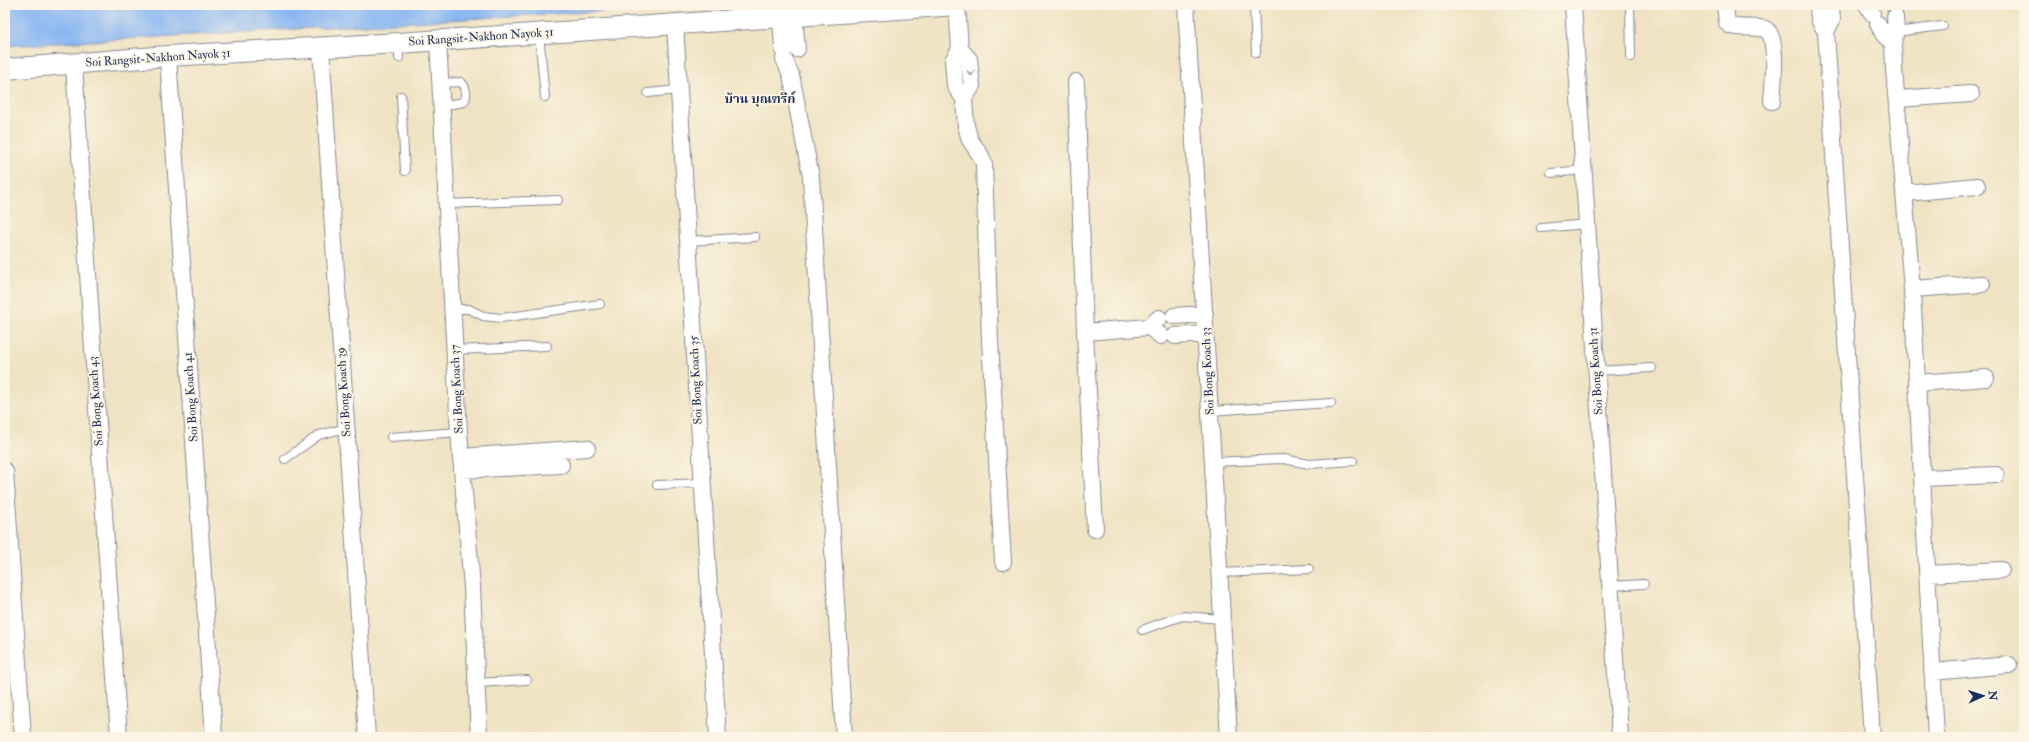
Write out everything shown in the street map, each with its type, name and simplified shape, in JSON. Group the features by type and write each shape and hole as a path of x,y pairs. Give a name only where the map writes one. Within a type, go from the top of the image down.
{"street":[{"name":"Soi Rangsit-Nakhon Nayok 31","path":"5,69 74,65 168,56 321,48 399,51 438,40 957,5"},
{"path":"957,5 960,49 953,60 955,86 964,99 966,126 970,140 981,156 984,164 990,341 1003,562"},
{"name":"Soi Bong Koach 33","path":"1186,5 1229,737"},
{"name":"Soi Bong Koach 31","path":"1573,5 1620,737"},
{"path":"1725,5 1727,23 1731,26 1765,29 1771,33 1774,44 1772,100"},
{"path":"1818,5 1819,20 1826,32 1872,737"},
{"path":"1826,32 1832,20 1831,5"},
{"path":"787,16 791,75 811,177 844,737"},
{"path":"1881,20 1897,99 1906,193 1923,478 1936,737"},
{"name":"Soi Bong Koach 35","path":"675,24 718,737"},
{"name":"Soi Bong Koach 37","path":"438,40 459,432 472,587 479,737"},
{"name":"Soi Bong Koach 39","path":"321,48 367,737"},
{"name":"Soi Bong Koach 41","path":"168,56 214,737"},
{"name":"Soi Bong Koach 43","path":"74,65 119,737"},
{"path":"1076,82 1085,332 1095,529"},
{"path":"1897,99 1971,94"},
{"path":"1906,193 1977,186"},
{"path":"1912,289 1982,284"},
{"path":"1164,327 1205,314"},
{"path":"1085,332 1164,327 1206,334"},
{"path":"1917,382 1986,378"},
{"path":"461,463 587,448"},
{"path":"461,463 561,465"},
{"path":"5,472 23,737"},
{"path":"1923,478 1996,475"},
{"path":"1928,574 2001,570"},
{"path":"1932,672 2009,666"}],"lane":[{"path":"1254,5 1256,53"},
{"path":"1630,5 1631,57"},
{"path":"1881,20 1943,26"},
{"path":"539,34 545,97"},
{"path":"440,83 461,82 466,89 466,99 464,102 441,106"},
{"path":"648,93 679,90"},
{"path":"401,96 405,171"},
{"path":"1551,173 1583,170"},
{"path":"446,204 558,200"},
{"path":"1541,228 1587,224"},
{"path":"688,241 755,237"},
{"path":"452,309 469,309 483,316 501,318 600,304"},
{"path":"455,350 546,346"},
{"path":"1596,371 1652,368"},
{"path":"1210,411 1331,403"},
{"path":"285,459 319,434 346,428"},
{"path":"391,437 459,432"},
{"path":"1213,462 1284,459 1309,464 1353,461"},
{"path":"657,485 702,482"},
{"path":"1220,573 1309,569"},
{"path":"1610,586 1644,584"},
{"path":"1142,630 1182,616 1222,619"},
{"path":"476,683 527,680"}],"water":[{"path":"5,5 702,5 5,46"}],"tunnel":[{"path":"1894,5 1895,17"}],"district":[{"name":"บ้าน บุณฑริก์","path":"760,99"}]}
